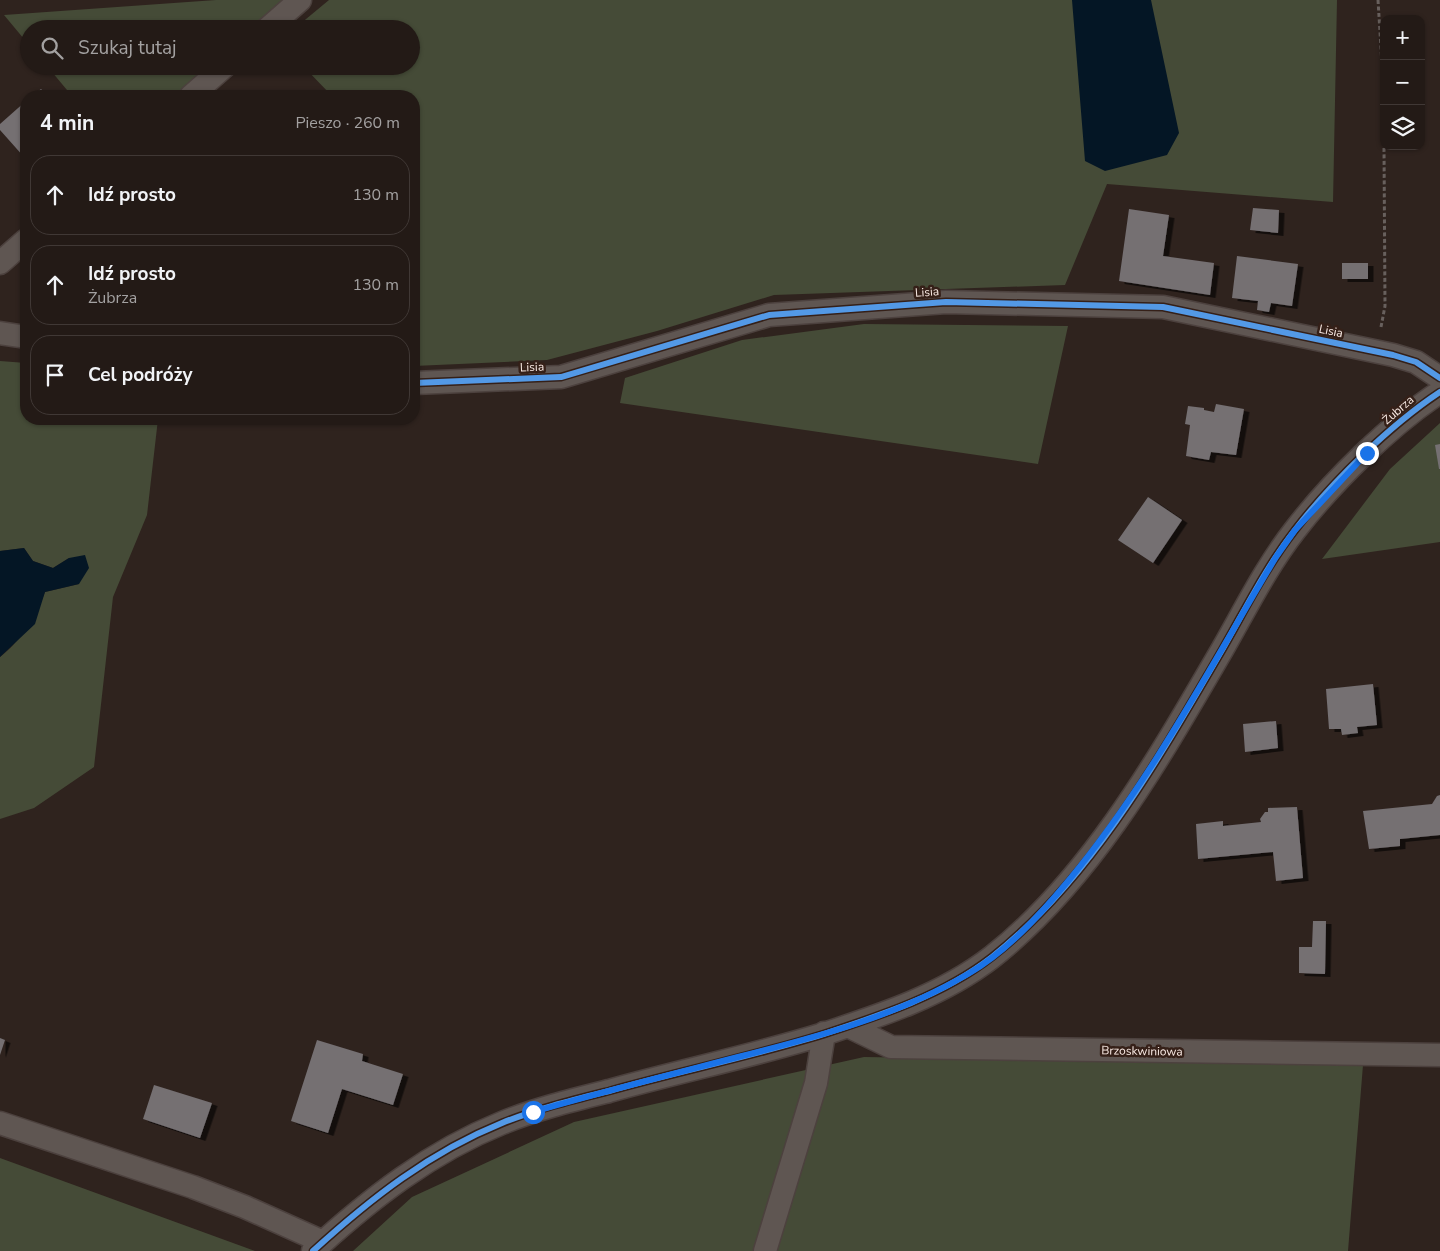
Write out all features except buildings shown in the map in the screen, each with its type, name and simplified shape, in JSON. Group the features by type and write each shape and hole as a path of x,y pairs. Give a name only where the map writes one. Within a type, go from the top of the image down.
{"street":[{"path":"277,20 300,0"},
{"path":"197,90 214,75"},
{"path":"0,263 20,245"},
{"name":"Lisia","path":"420,383 561,377 769,315 946,302 1163,307 1393,355 1416,362 1440,378"},
{"path":"0,333 20,336"},
{"name":"Żubrza","path":"318,1246 393,1184 421,1164 450,1147 505,1121 572,1100 848,1026 916,1001 971,972 1007,944 1043,910 1103,838 1142,782 1189,707 1276,557 1295,530 1367,453 1420,406 1440,392"},
{"name":"Brzoskwiniowa","path":"848,1026 891,1047 1440,1055"},
{"path":"765,1251 816,1083 824,1033"},
{"path":"0,1122 193,1187 245,1207 318,1246"}],"path":[{"path":"1378,0 1382,60"},
{"path":"1381,330 1386,306 1384,150"}],"green space":[{"path":"216,0 293,0 270,20 20,20 20,34 4,15"},
{"path":"329,0 1337,0 1333,202 1107,184 1065,285 774,295 657,331 547,360 420,366 420,90 326,90 312,75 420,75 420,20 305,20"},
{"path":"54,75 204,75 186,90 67,90"},
{"path":"864,324 1068,326 1038,464 620,403 625,378 742,340"},
{"path":"0,361 20,363 20,425 157,425 147,515 113,597 94,767 34,808 0,819 0,657 27,628 45,592 79,584 69,558 53,568 33,561 24,548 0,551"},
{"path":"1440,423 1440,542 1322,559 1390,469"},
{"path":"864,1057 1363,1065 1348,1251 353,1251 412,1197 574,1122"},
{"path":"0,1158 255,1251 0,1251"}],"water":[{"path":"1072,0 1151,0 1179,133 1167,155 1105,171 1085,161"},
{"path":"24,548 33,561 53,568 69,558 85,555 89,568 79,584 45,592 35,624 0,657 0,551"}],"cycle path":[{"path":"420,383 561,377 769,315 946,302 1163,307 1393,355 1416,362 1440,378"},
{"path":"313,1251 356,1213 402,1178 450,1148 502,1123 555,1105 770,1049 846,1027 933,993 992,957 1028,926 1061,891 1092,854 1120,815 1173,733 1265,574 1295,530 1326,493 1363,455 1401,421 1440,392"}],"route":[{"path":"533,1112 617,1088 798,1042 848,1026 916,1001 947,986 990,958 1043,910 1103,838 1167,743 1276,557 1295,530 1367,453"}]}
